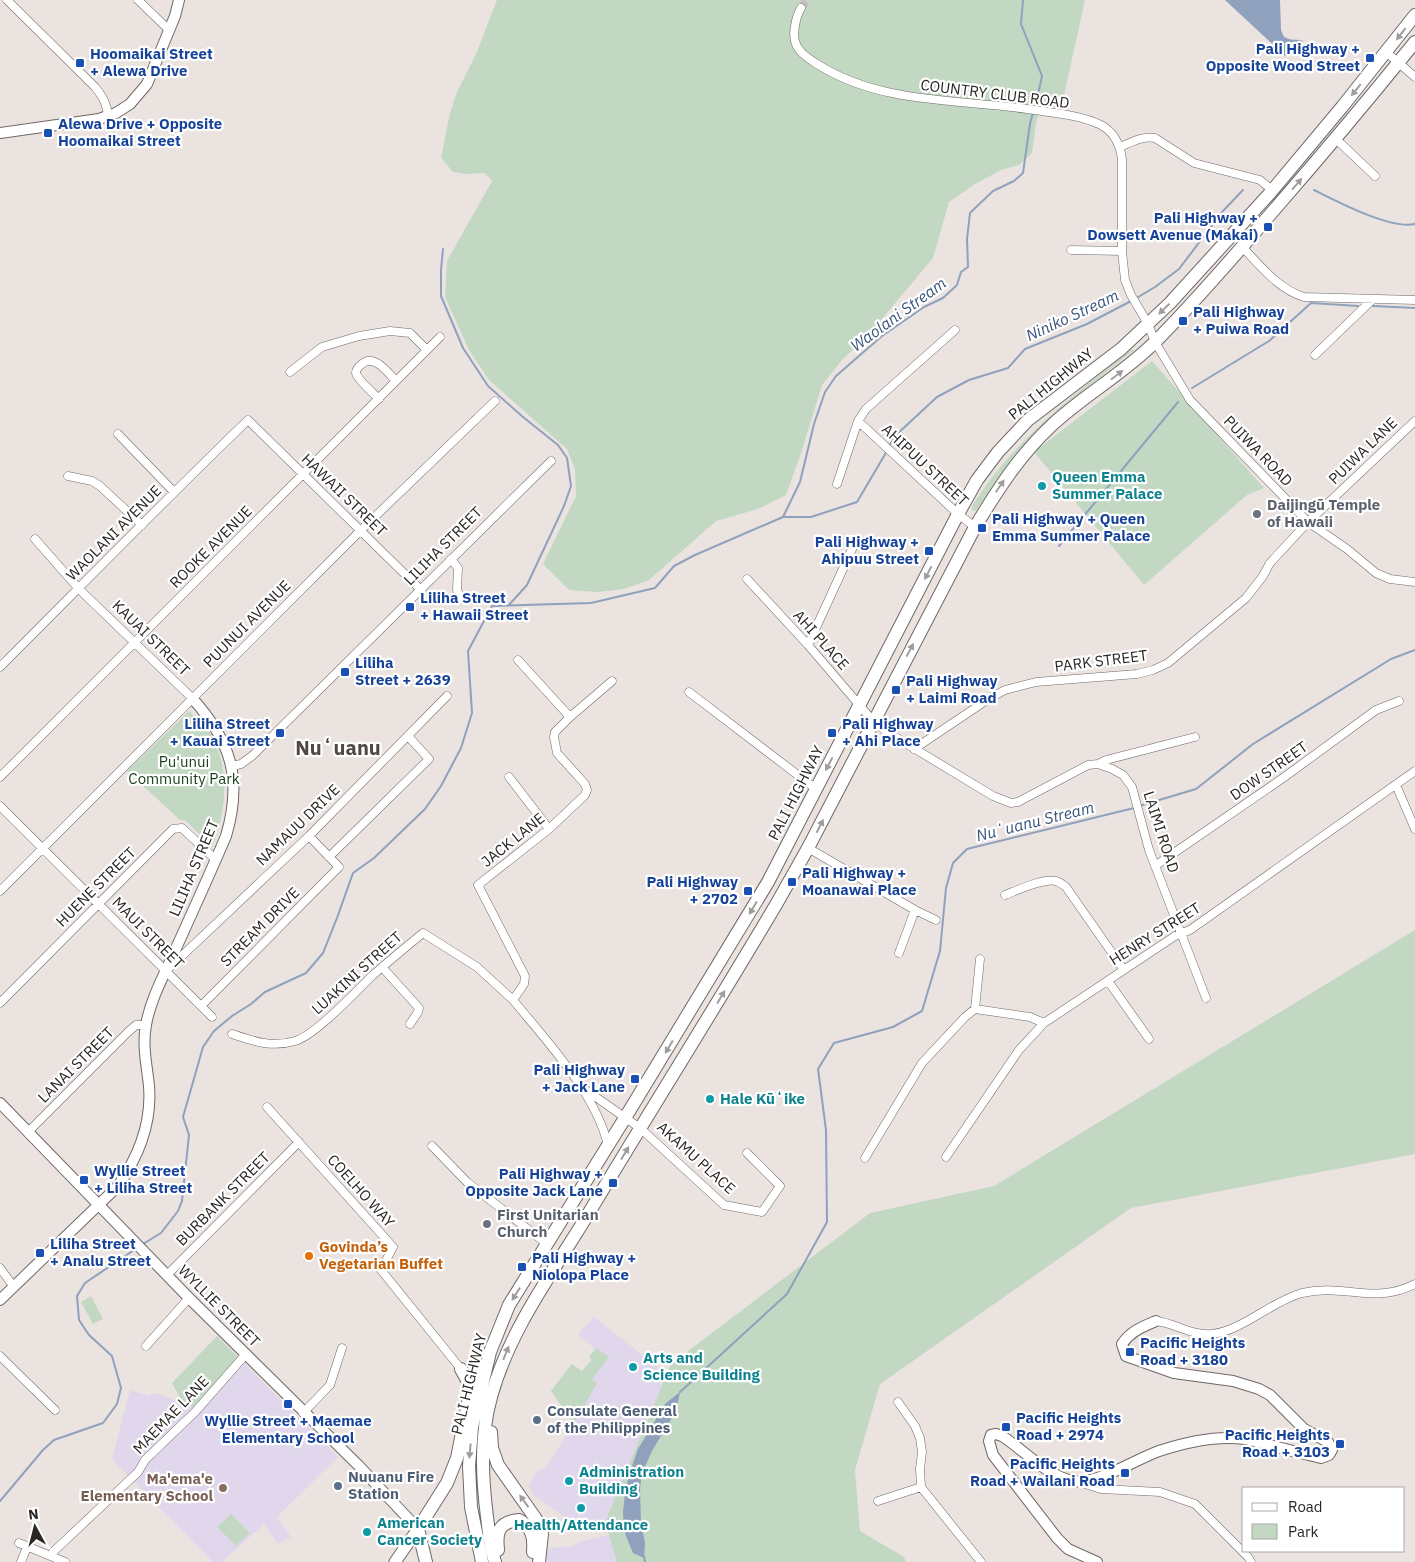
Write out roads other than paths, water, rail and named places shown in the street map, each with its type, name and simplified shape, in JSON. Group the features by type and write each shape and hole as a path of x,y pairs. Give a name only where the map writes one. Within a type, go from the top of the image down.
{"highway":[{"name":"PALI HIGHWAY","path":"482,1562 471,1507 469,1466 472,1428 490,1352 509,1305 768,882 977,480 998,452 1028,420 1121,349 1170,303 1271,191 1415,15"},
{"name":"PALI HIGHWAY","path":"495,1562 491,1551 483,1466 484,1435 490,1399 508,1347 524,1317 773,910 808,848 873,720 975,528 1000,485 1026,451 1060,418 1135,361 1155,342 1242,247 1336,139 1415,42"},
{"path":"1242,247 1238,240 1239,235 1271,199 1271,191"},
{"path":"1196,273 1205,271 1225,250 1232,246 1242,247"},
{"path":"470,1393 490,1352"},
{"path":"461,1369 472,1371 482,1365"},
{"path":"426,1562 418,1529 447,1483 457,1458 470,1393 470,1385 461,1369"},
{"path":"490,1399 490,1430 494,1456 498,1465 538,1522 542,1534 539,1562"},
{"path":"501,1562 497,1539 498,1533 506,1523 519,1520 525,1523 532,1533 533,1551 531,1562"},
{"path":"418,1529 434,1562"}],"main road":[{"path":"395,1562 418,1529"}],"street":[{"path":"7,0 85,76 103,97 107,106 108,116"},
{"path":"138,0 169,30"},
{"path":"0,133 99,119 130,104 142,92 151,74 179,0"},
{"name":"COUNTRY CLUB ROAD","path":"801,8 797,16 793,37 795,43 808,58 835,75 868,87 906,96 1026,109 1089,120 1109,131 1120,147"},
{"path":"1386,52 1415,78"},
{"path":"1155,342 1148,324 1130,295 1125,280 1122,251 1120,147 1142,138 1155,138 1194,163 1260,180 1271,191"},
{"path":"1336,139 1375,176"},
{"path":"1242,247 1280,285 1292,293 1304,297 1415,300"},
{"path":"1071,250 1122,251"},
{"path":"1315,355 1373,299"},
{"path":"837,484 858,421 866,409 954,330"},
{"path":"290,372 322,347 359,336 390,331 410,333 426,349"},
{"name":"ROOKE AVENUE","path":"0,777 440,337"},
{"name":"PUIWA ROAD","path":"1155,342 1190,400 1308,522 1346,548 1376,573 1390,579 1415,582"},
{"path":"379,399 359,378 356,373 357,368 365,361 372,360 396,381"},
{"name":"PUUNUI AVENUE","path":"0,890 361,530 495,401"},
{"name":"HAWAII STREET","path":"248,420 421,590"},
{"name":"WAOLANI AVENUE","path":"0,667 248,420"},
{"name":"AHIPUU STREET","path":"858,421 975,528"},
{"name":"PUIWA LANE","path":"1308,522 1415,421"},
{"path":"118,434 174,492"},
{"name":"LILIHA STREET","path":"0,1300 118,1186 132,1164 148,1117 149,1096 145,1054 146,1025 153,1001 226,836 232,817 234,800 232,766 241,764 252,756 550,461"},
{"path":"68,476 100,486 142,526"},
{"name":"PARK STREET","path":"914,749 1005,690 1036,682 1137,674 1153,670 1168,663 1246,598 1263,576 1270,563 1308,522"},
{"name":"KAUAI STREET","path":"35,539 78,588 192,698 218,731 232,766"},
{"path":"808,645 853,547"},
{"path":"451,559 458,568 457,590 462,599"},
{"name":"AHI PLACE","path":"747,579 808,645 873,720"},
{"path":"518,660 570,717"},
{"name":"JACK LANE","path":"513,1000 524,984 525,976 478,885 549,829 586,795 581,779 557,753 554,738 555,732 612,680"},
{"path":"689,692 816,788"},
{"name":"NAMAUU DRIVE","path":"166,971 309,836 447,696"},
{"name":"DOW STREET","path":"1155,866 1283,778 1376,710 1399,701"},
{"path":"873,720 914,749 993,796 1011,802 1024,799 1080,768 1195,737"},
{"path":"309,836 329,857 429,759 408,736"},
{"name":"LAIMI ROAD","path":"1098,764 1123,775 1132,787 1155,866 1206,998"},
{"name":"HENRY STREET","path":"946,1157 1019,1050 1044,1023 1182,932 1190,930 1415,770"},
{"path":"510,777 549,829"},
{"path":"1396,785 1415,829"},
{"name":"MAUI STREET","path":"0,806 212,1017"},
{"name":"HUENE STREET","path":"0,1003 173,829 182,828 216,860"},
{"path":"808,848 915,910 936,920"},
{"name":"STREAM DRIVE","path":"201,1006 339,867 329,857"},
{"path":"1006,895 1043,882 1059,881 1066,887 1124,970"},
{"path":"899,953 915,910"},
{"name":"LUAKINI STREET","path":"232,1034 259,1044 274,1044 297,1040 322,1024 382,967 423,933 477,967 513,1000"},
{"path":"865,1158 922,1063 975,1009 980,959"},
{"path":"382,967 419,1008 410,1024"},
{"path":"1108,981 1149,1039"},
{"path":"513,1000 539,1030 582,1087 606,1134 608,1146"},
{"path":"975,1009 1030,1017 1044,1023"},
{"name":"LANAI STREET","path":"29,1131 128,1032 136,1025 146,1025"},
{"path":"582,1087 625,1118"},
{"name":"WYLLIE STREET","path":"0,1103 100,1204 189,1298 359,1466 418,1529"},
{"name":"COELHO WAY","path":"267,1107 393,1247 381,1270 461,1369"},
{"name":"AKAMU PLACE","path":"625,1118 640,1128 724,1205 762,1212 780,1186 747,1153"},
{"name":"BURBANK STREET","path":"167,1275 299,1142"},
{"path":"432,1146 467,1182 547,1244"},
{"path":"0,1268 14,1287"},
{"path":"1078,1481 1104,1475 1158,1452 1186,1443 1208,1440 1245,1439 1321,1458 1327,1456 1331,1452 1330,1444 1304,1429 1270,1395 1259,1389 1233,1381 1174,1372 1126,1356 1122,1344 1136,1330 1156,1321 1196,1333 1211,1334 1228,1330 1302,1293 1332,1289 1384,1294 1400,1291 1415,1284"},
{"path":"146,1346 189,1298"},
{"path":"304,1413 330,1386 342,1348"},
{"name":"MAEMAE LANE","path":"51,1556 138,1472 145,1460 195,1412 246,1354"},
{"path":"0,1356 54,1410"},
{"path":"898,1402 915,1426 920,1438 922,1452 921,1487 981,1562"},
{"path":"1098,1562 1068,1549 1056,1538 998,1462 991,1450 989,1438 993,1434 1002,1436 1037,1464 1068,1479 1101,1489 1160,1492 1195,1504 1242,1551"},
{"path":"878,1501 921,1487"},
{"path":"19,1543 65,1562"},
{"path":"21,1562 27,1547"},
{"path":"1243,1552 1251,1562"}],"water":[{"path":"1225,0 1280,0 1281,30 1284,37 1303,41 1292,56 1285,56"},
{"path":"680,1392 676,1411 652,1451 642,1473 640,1488 641,1523 645,1543 644,1558 633,1553 624,1531 623,1511 626,1487 638,1449 666,1403"}],"waterway":[{"name":"Waolani Stream","path":"1023,0 1021,24 1042,76 1035,108"},
{"name":"Waolani Stream","path":"143,1244 161,1233 178,1211 182,1201 189,1135 183,1117 203,1047 214,1031 265,992 306,973 323,953 353,873 374,858 425,809 441,786 461,748 472,713 468,651 492,606 591,603 655,588 674,566 783,517 800,482 814,424 825,392 836,376 882,336 924,307 943,298 957,285 961,272 968,267 967,239 970,213 993,191 1014,181 1023,173 1033,112"},
{"name":"Niniko Stream","path":"1135,299 1179,269 1223,211 1243,190"},
{"name":"Niniko Stream","path":"1314,190 1378,219 1405,225 1415,224"},
{"name":"Waolani Stream","path":"443,249 441,296 463,348 488,386 558,445 567,458 571,486 564,506 527,585 508,606"},
{"name":"Niniko Stream","path":"889,446 895,436 937,397 969,380 1008,368 1025,349 1087,324 1131,301"},
{"path":"1192,388 1269,341 1311,303 1358,306"},
{"path":"1373,306 1415,308"},
{"path":"1059,546 1178,402"},
{"name":"Niniko Stream","path":"784,517 811,517 857,502 887,451"},
{"name":"Nuʻuanu Stream","path":"1139,806 1196,789 1253,744 1391,659 1415,650"},
{"name":"Nuʻuanu Stream","path":"680,1392 787,1294 827,1222 826,1130 818,1069 834,1043 893,1027 922,1011 940,951 946,888 953,863 967,849 1134,808"},
{"name":"Waolani Stream","path":"0,1501 43,1450 54,1440 103,1423 117,1404 121,1388 112,1356 89,1335 79,1320 77,1296 85,1283 137,1248"},
{"name":"Nuʻuanu Stream","path":"644,1556 645,1562"}],"tunnel":[{"path":"801,8 807,0"}],"place":[{"name":"Pali Highway + Opposite Wood Street","path":"1370,58"},
{"name":"Hoomaikai Street + Alewa Drive","path":"80,63"},
{"name":"Alewa Drive + Opposite Hoomaikai Street","path":"48,133"},
{"name":"Pali Highway + Dowsett Avenue (Makai)","path":"1268,227"},
{"name":"Pali Highway + Puiwa Road","path":"1183,321"},
{"name":"Queen Emma Summer Palace","path":"1042,486"},
{"name":"Daijingū Temple of Hawaii","path":"1257,514"},
{"name":"Pali Highway + Queen Emma Summer Palace","path":"982,528"},
{"name":"Pali Highway + Ahipuu Street","path":"929,551"},
{"name":"Liliha Street + Hawaii Street","path":"410,607"},
{"name":"Liliha Street + 2639","path":"345,672"},
{"name":"Pali Highway + Laimi Road","path":"896,690"},
{"name":"Liliha Street + Kauai Street","path":"280,733"},
{"name":"Pali Highway + Ahi Place","path":"832,733"},
{"name":"Pali Highway + Moanawai Place","path":"792,882"},
{"name":"Pali Highway + 2702","path":"748,891"},
{"name":"Pali Highway + Jack Lane","path":"635,1079"},
{"name":"Hale Kūʻike","path":"710,1099"},
{"name":"Wyllie Street + Liliha Street","path":"84,1180"},
{"name":"Pali Highway + Opposite Jack Lane","path":"613,1183"},
{"name":"First Unitarian Church","path":"487,1224"},
{"name":"Liliha Street + Analu Street","path":"40,1253"},
{"name":"Govinda’s Vegetarian Buffet","path":"309,1256"},
{"name":"Pali Highway + Niolopa Place","path":"522,1267"},
{"name":"Pacific Heights Road + 3180","path":"1130,1352"},
{"name":"Arts and Science Building","path":"633,1367"},
{"name":"Wyllie Street + Maemae Elementary School","path":"288,1404"},
{"name":"Consulate General of the Philippines","path":"537,1420"},
{"name":"Pacific Heights Road + 2974","path":"1006,1427"},
{"name":"Pacific Heights Road + 3103","path":"1340,1444"},
{"name":"Pacific Heights Road + Wailani Road","path":"1125,1473"},
{"name":"Administration Building","path":"569,1481"},
{"name":"Nuuanu Fire Station","path":"338,1486"},
{"name":"Ma'ema'e Elementary School","path":"223,1488"},
{"name":"Health/Attendance","path":"581,1508"},
{"name":"American Cancer Society","path":"367,1532"}],"district":[{"name":"Nuʻuanu","path":"338,748"}],"park label":[{"name":"Pu'unui Community Park","path":"184,770"}]}
